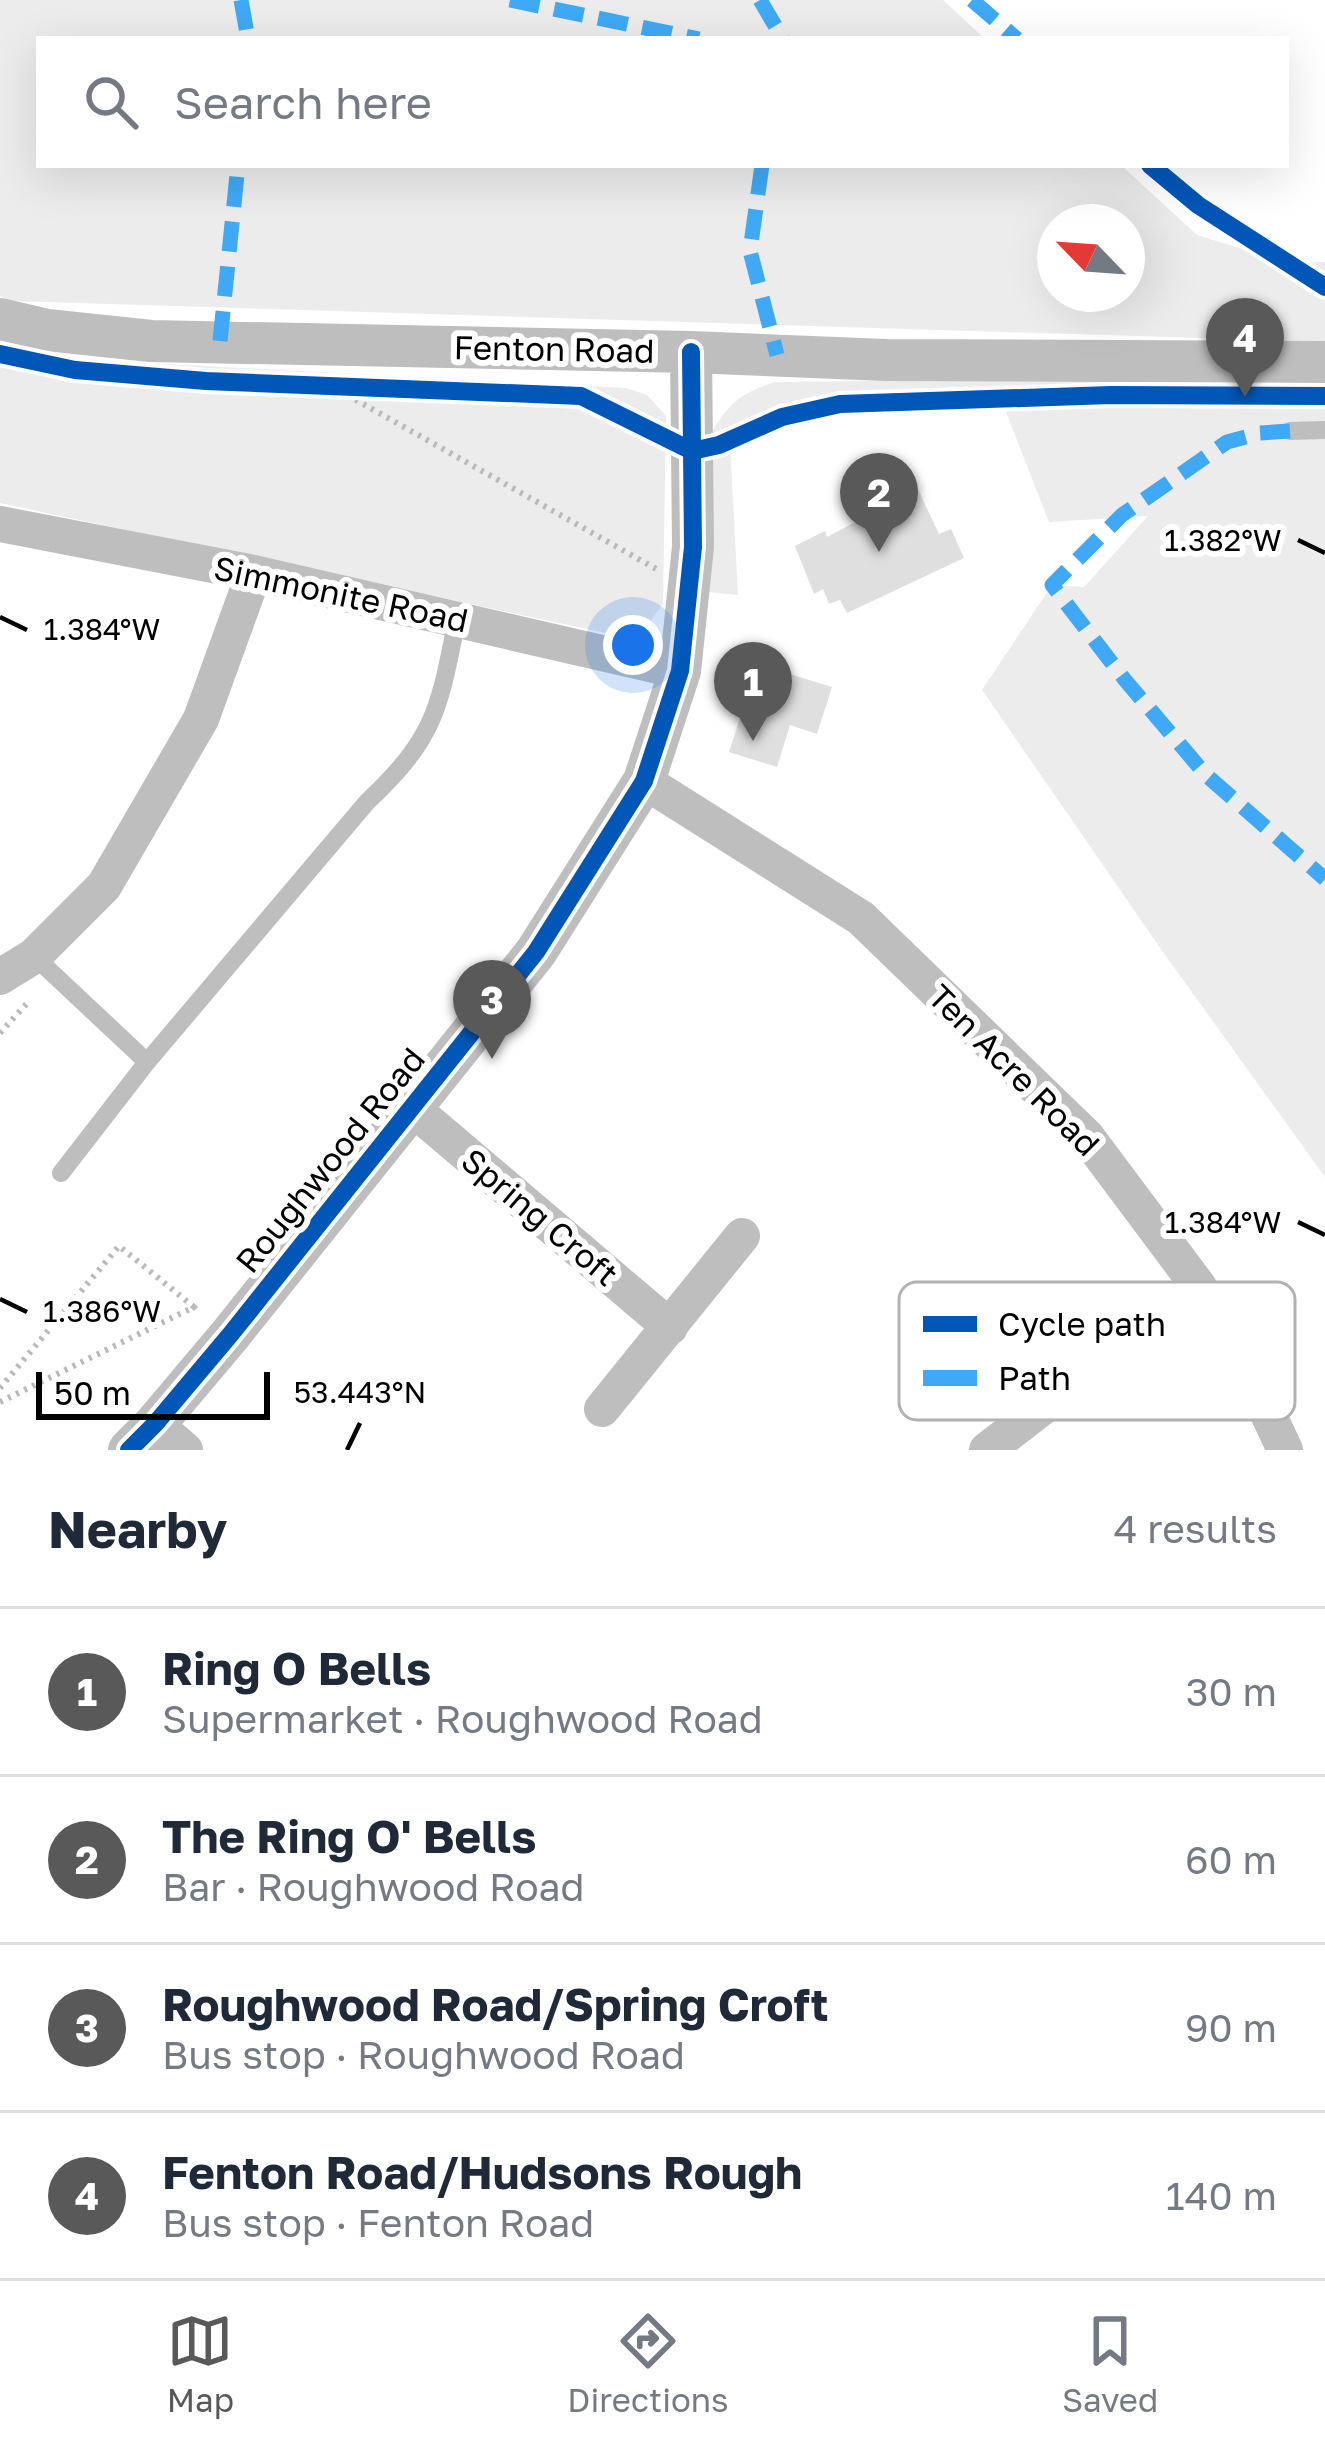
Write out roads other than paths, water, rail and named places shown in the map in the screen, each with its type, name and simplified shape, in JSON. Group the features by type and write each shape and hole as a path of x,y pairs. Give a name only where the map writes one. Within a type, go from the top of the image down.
{"street":[{"name":"Fenton Road","path":"0,319 151,341 886,360 1325,362"},
{"name":"Roughwood Road","path":"156,1441 230,1335 536,952 644,782 680,671 693,547 691,352"},
{"name":"Simmonite Road","path":"0,524 254,573 680,671"},
{"path":"0,977 44,965 104,886 202,719 254,573"},
{"name":"Ten Acre Road","path":"644,782 861,918 1087,1137 1195,1282"},
{"name":"Spring Croft","path":"411,1107 670,1327"},
{"path":"602,1408 742,1235"},
{"path":"987,1450 1026,1420"},
{"name":"Ten Acre Road","path":"1271,1420 1286,1450"}],"lane":[{"path":"1290,431 1325,430"},
{"path":"61,1173 148,1062 421,743 442,692 457,619"},
{"path":"44,965 148,1062"}],"place":[{"name":"Fenton Road/Hudsons Rough","path":"1245,397"},
{"name":"The Ring O' Bells","path":"879,552"},
{"name":"Ring O Bells","path":"753,741"},
{"name":"Roughwood Road/Spring Croft","path":"492,1059"}]}
